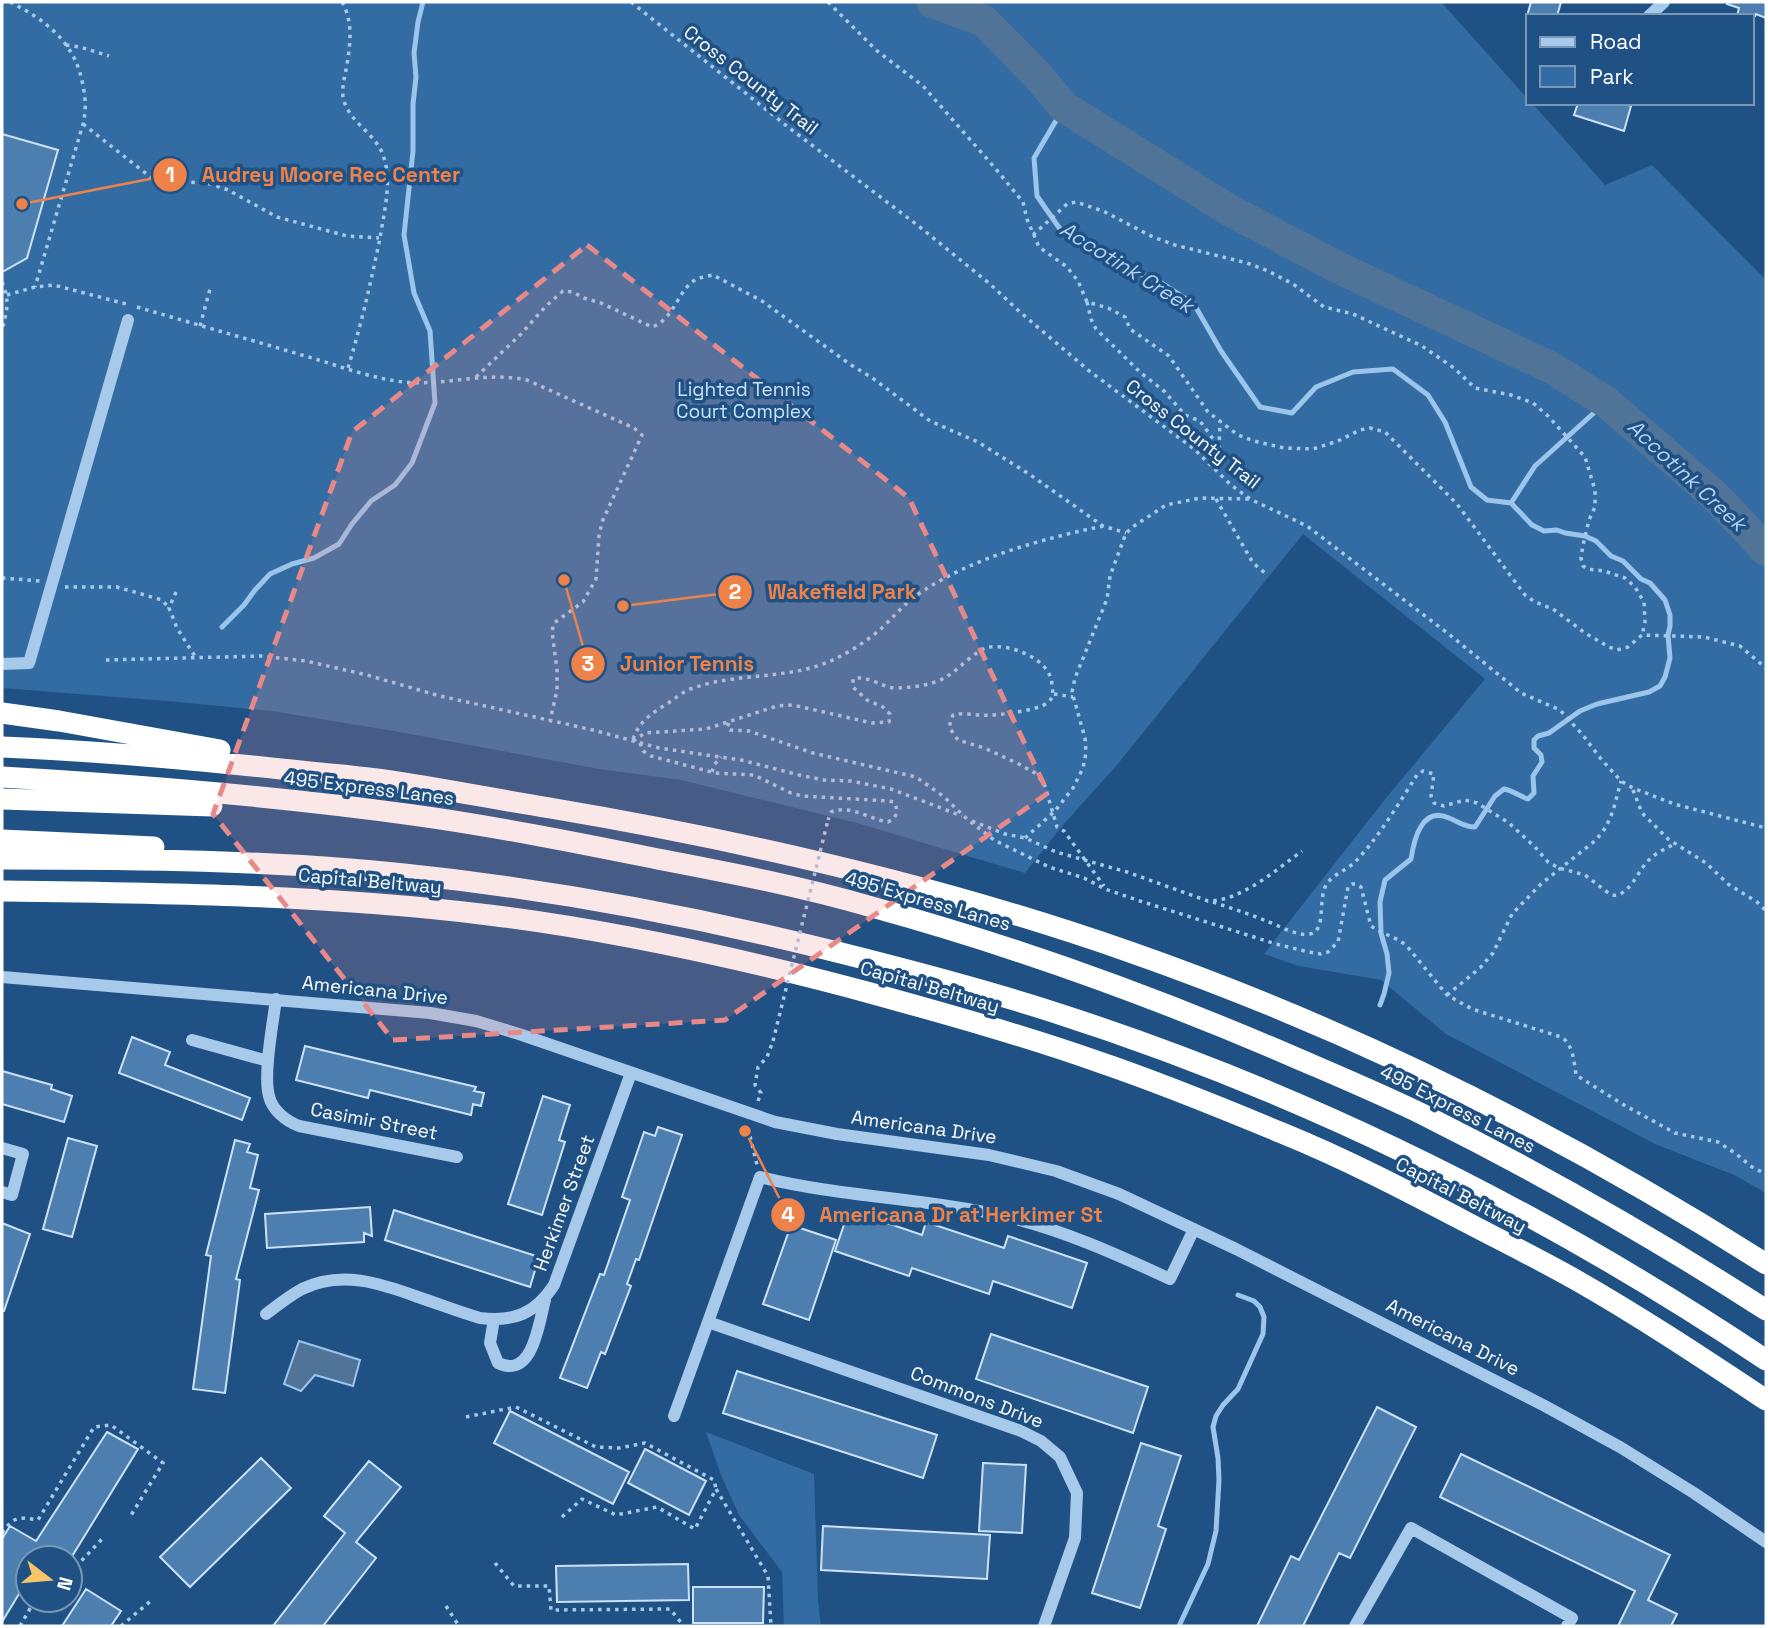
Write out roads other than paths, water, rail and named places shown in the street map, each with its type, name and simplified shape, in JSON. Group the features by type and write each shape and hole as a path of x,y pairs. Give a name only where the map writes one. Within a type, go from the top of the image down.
{"highway":[{"path":"2,713 639,823 827,865 971,902 1132,953 1319,1026 1507,1114 1652,1194 1766,1264"},
{"path":"2,747 200,761 384,780"},
{"name":"495 Express Lanes","path":"2,777 236,795 414,815 585,844 800,888 970,936 1067,967 1252,1039 1422,1114 1567,1190 1704,1270 1766,1310"},
{"path":"2,799 414,815"},
{"path":"2,840 168,848 285,858 601,900 735,927 895,967 1054,1012 1301,1106 1467,1184 1620,1268 1696,1313 1766,1360"},
{"path":"2,859 292,864 403,874"},
{"name":"Capital Beltway","path":"2,891 254,895 358,901 491,915 697,951 802,975 924,1008 1099,1062 1285,1134 1349,1163 1575,1280 1766,1400"}],"street":[{"path":"1651,14 1664,2"},
{"path":"2,664 29,663 128,320"},
{"name":"Americana Drive","path":"2,977 407,1010 476,1021 775,1122 837,1134 989,1155 1056,1171 1119,1194 1194,1229 1543,1405 1620,1447 1766,1542"},
{"name":"Casimir Street","path":"276,999 267,1087 274,1107 291,1122 457,1157"},
{"path":"191,1040 268,1061"},
{"name":"Herkimer Street","path":"266,1314 303,1288 333,1280 352,1279 380,1283 480,1318 494,1320 521,1315 534,1308 545,1299 554,1285 631,1073"},
{"path":"2,1148 23,1154 12,1195 2,1192"},
{"path":"674,1416 760,1177 817,1189 969,1209 1005,1217 1099,1246 1170,1279 1194,1229"},
{"path":"494,1320 490,1343 498,1363 512,1366 521,1363 534,1343 545,1299"},
{"name":"Commons Drive","path":"708,1322 1021,1431 1041,1441 1060,1457 1077,1493 1075,1538 1044,1626"},
{"path":"1355,1626 1411,1528 1572,1618 1567,1626"}],"waterway":[{"path":"222,627 270,574 314,558 339,544 371,501 395,485 412,463 435,403 430,331 414,293 404,235 413,151 416,77 414,53 423,2"},
{"name":"Accotink Creek","path":"932,2 984,21 1064,107 1229,210 1337,267 1552,368 1606,402 1715,496 1766,550"},
{"name":"Accotink Creek","path":"1064,107 1034,158 1037,196 1060,229 1122,268 1157,280 1194,304 1221,351 1260,407 1292,413 1316,387 1353,372 1393,369 1428,395 1445,422 1471,487 1487,500 1511,503 1535,466 1606,402"},
{"path":"1380,1005 1389,973 1381,933 1380,902 1385,880 1411,859 1417,834 1426,820 1440,815 1475,827 1495,796 1504,789 1528,799 1534,793 1533,776 1542,762 1541,755 1534,748 1534,740 1538,736 1549,733 1580,711 1597,704 1649,692 1660,686 1670,658 1670,615 1665,600 1650,583 1641,579 1623,561 1611,556 1596,541 1557,530 1544,531 1532,525 1511,503"},
{"path":"1179,1626 1208,1564 1216,1531 1219,1480 1213,1427 1216,1416 1238,1389 1263,1334 1264,1317 1260,1307 1254,1301 1238,1295"}],"place":[{"name":"Audrey Moore Rec Center","path":"22,204"},
{"name":"Junior Tennis","path":"564,580"},
{"name":"Wakefield Park","path":"623,606"},
{"name":"Americana Dr at Herkimer St","path":"745,1131"}],"park label":[{"name":"Lighted Tennis Court Complex","path":"744,400"}]}
